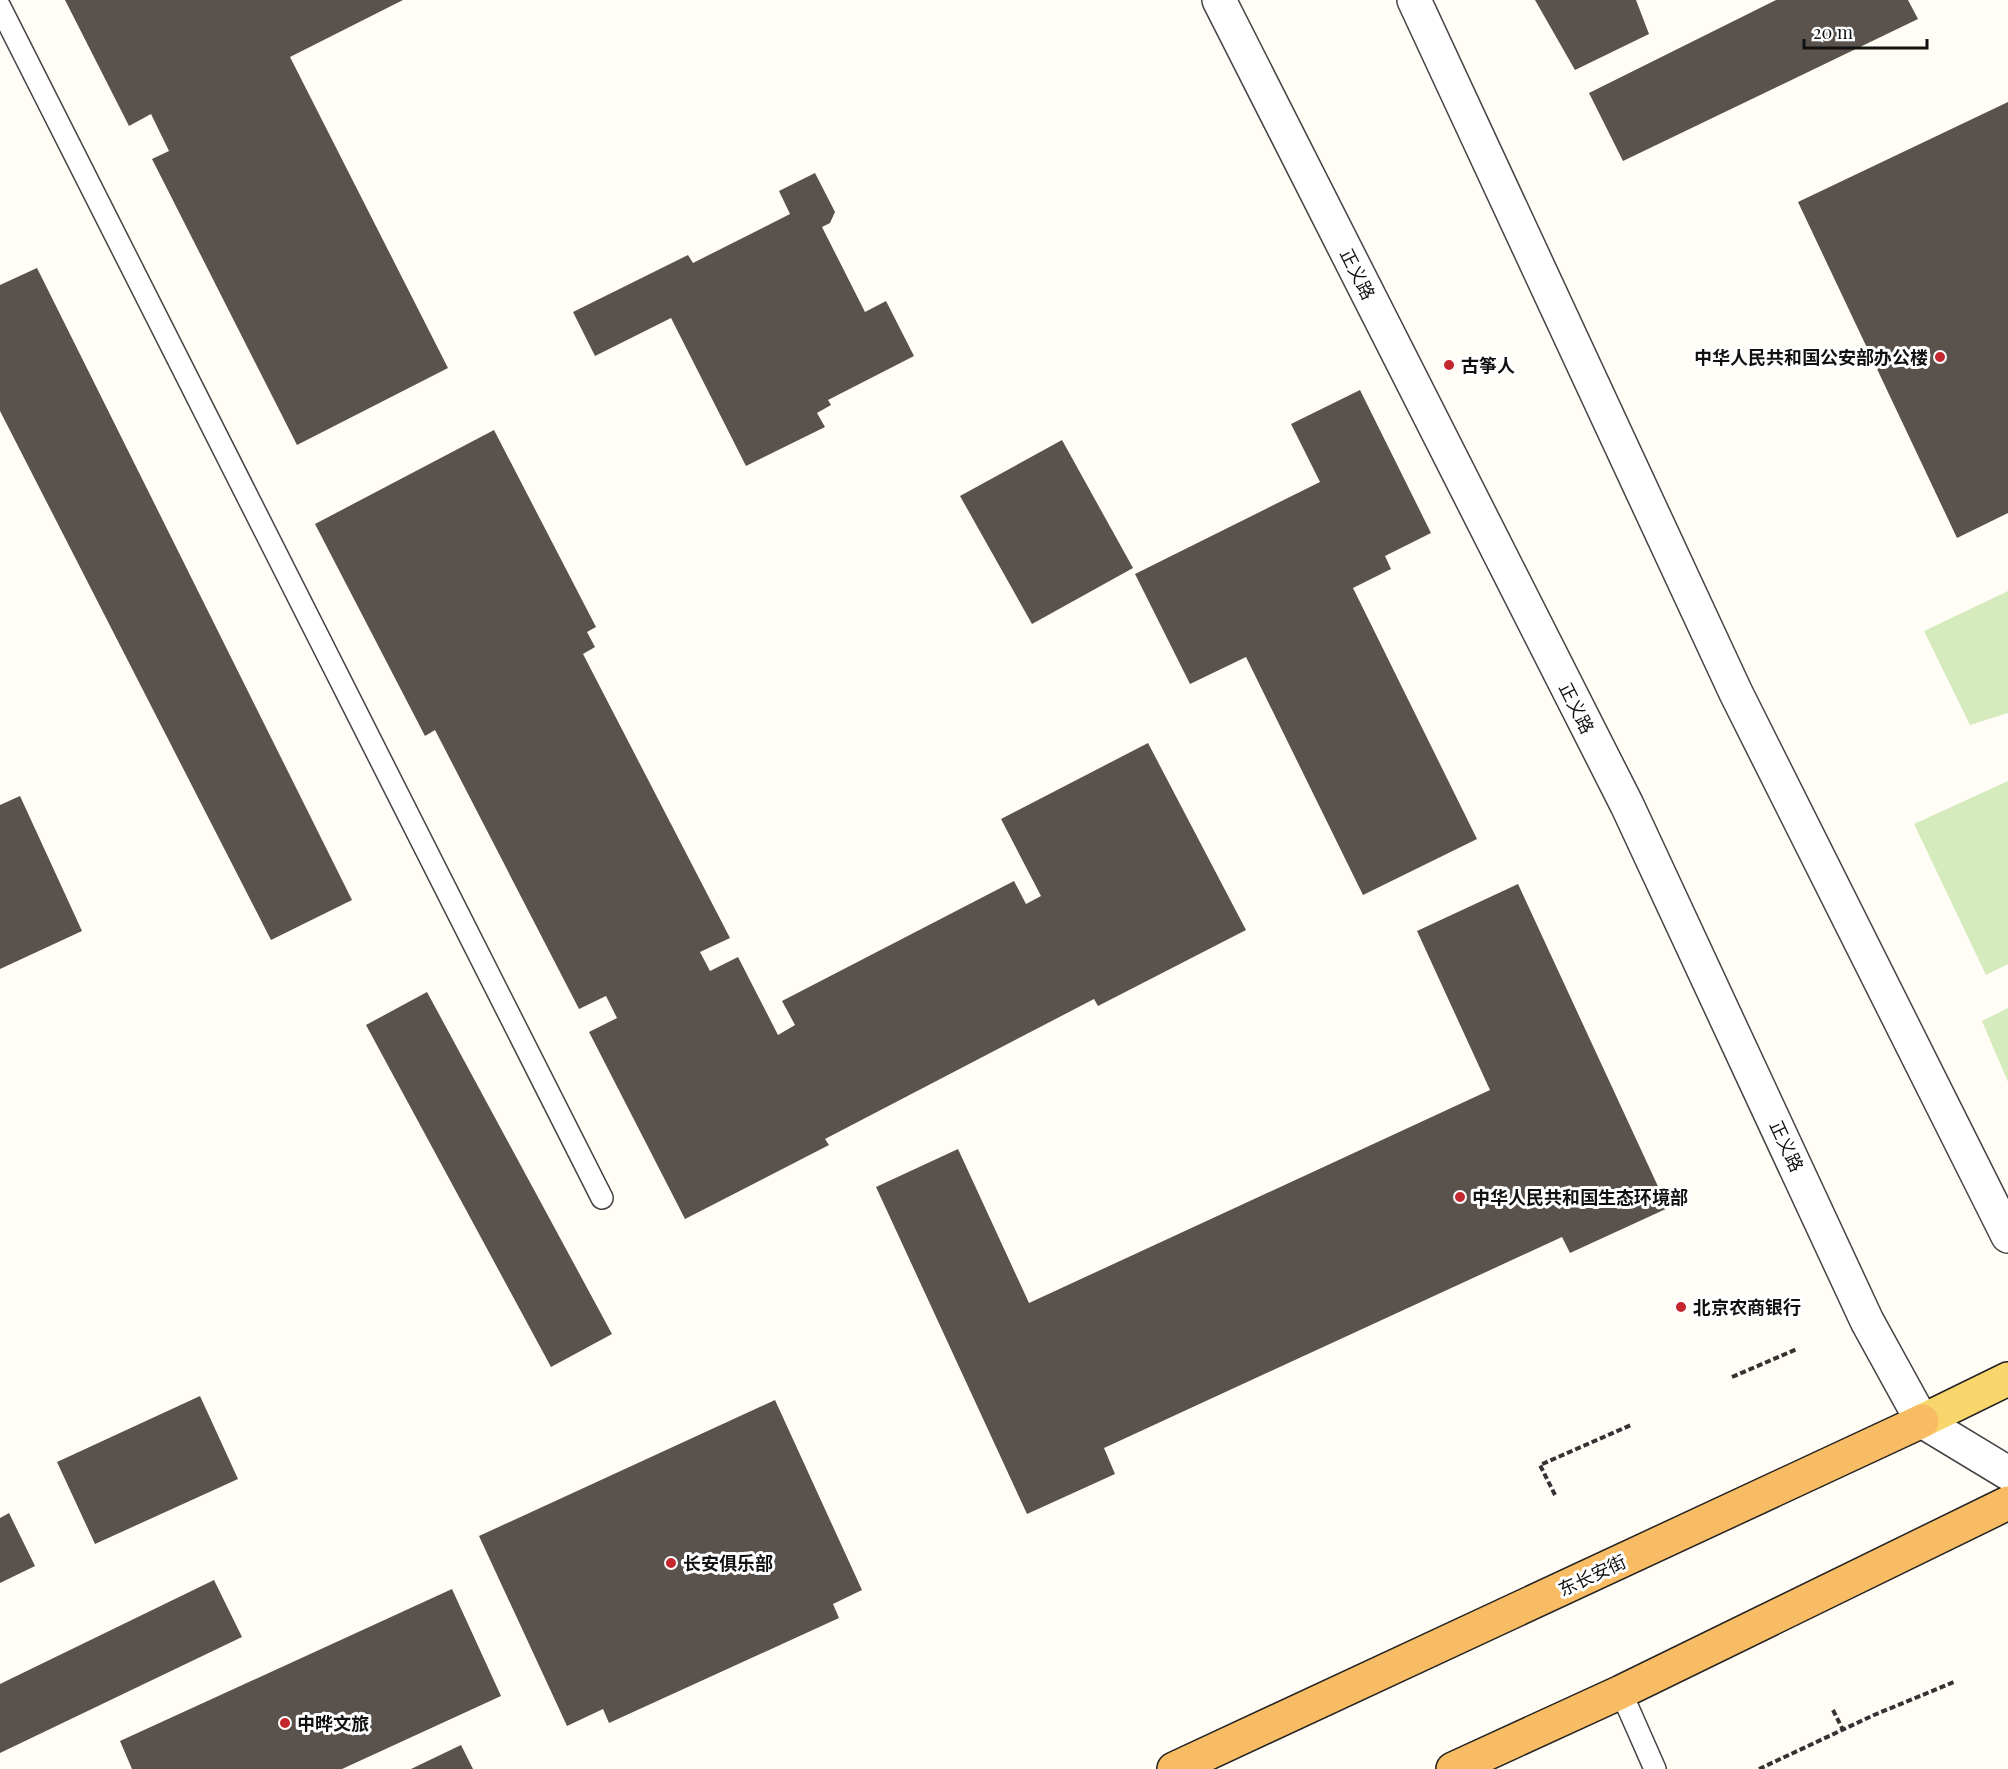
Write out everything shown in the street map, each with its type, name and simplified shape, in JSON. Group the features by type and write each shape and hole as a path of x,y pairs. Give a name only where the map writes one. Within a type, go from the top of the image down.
{"highway":[{"name":"东长安街","path":"1174,1769 1922,1421"},
{"path":"1453,1769 1621,1692 2008,1503"}],"main road":[{"name":"东长安街","path":"1922,1421 2008,1379"}],"street":[{"name":"正义路","path":"1219,0 1627,805 1867,1321 1922,1421"},
{"path":"1414,0 1736,693 2008,1236"},
{"path":"1922,1421 2008,1473"}],"lane":[{"path":"0,7 602,1198"},
{"path":"1621,1692 1655,1769"}],"path":[{"path":"1732,1377 1797,1349"},
{"path":"1555,1495 1540,1465 1631,1425"},
{"path":"1759,1769 1954,1682"},
{"path":"1833,1710 1843,1730"}],"green space":[{"path":"2008,591 2008,713 1970,725 1924,631"},
{"path":"2008,781 2008,964 1986,975 1914,824"},
{"path":"2008,1008 2008,1082 1982,1021"}],"building":[{"path":"65,0 403,0 290,57 448,368 297,445 152,159 169,151 151,114 129,126"},
{"path":"1535,0 1636,0 1649,34 1575,70"},
{"path":"1776,0 1908,0 1918,19 1623,161 1589,93"},
{"name":"中华人民共和国公安部办公楼","path":"2008,102 2008,513 1957,538 1798,202"},
{"path":"815,173 835,212 830,223 822,227 865,312 886,301 914,356 828,400 831,405 817,413 825,427 746,466 671,318 595,356 573,312 688,255 693,263 790,214 779,191"},
{"path":"37,268 352,900 271,940 0,411 0,285"},
{"path":"1360,390 1431,533 1385,556 1391,569 1353,588 1477,839 1363,895 1246,657 1190,684 1135,574 1320,482 1291,424"},
{"path":"494,430 596,627 587,632 595,647 583,654 730,938 700,952 710,971 738,957 778,1035 795,1025 782,1001 1014,881 1026,904 1041,896 1001,819 1148,743 1246,930 1098,1006 1094,999 825,1139 829,1145 685,1219 589,1032 617,1018 606,996 579,1009 435,730 425,736 315,524"},
{"path":"1062,440 1133,568 1032,624 960,496"},
{"path":"20,796 82,931 0,969 0,805"},
{"name":"中华人民共和国生态环境部","path":"1518,884 1668,1208 1570,1253 1562,1237 1104,1448 1115,1474 1027,1514 876,1187 958,1149 1029,1303 1490,1090 1417,931"},
{"path":"427,992 612,1334 551,1367 366,1025"},
{"path":"200,1396 238,1479 95,1544 57,1462"},
{"name":"长安俱乐部","path":"775,1400 862,1590 833,1604 839,1618 609,1723 603,1709 567,1726 479,1536"},
{"path":"9,1513 35,1566 0,1583 0,1518"},
{"path":"214,1580 242,1637 0,1753 0,1684"},
{"path":"452,1589 501,1696 342,1769 132,1769 120,1741"},
{"path":"461,1745 473,1769 411,1769"}],"place":[{"name":"中华人民共和国公安部办公楼","path":"1940,357"},
{"name":"古筝人","path":"1449,365"},
{"name":"中华人民共和国生态环境部","path":"1460,1197"},
{"name":"北京农商银行","path":"1681,1307"},
{"name":"长安俱乐部","path":"671,1563"},
{"name":"中晔文旅","path":"285,1723"}]}
